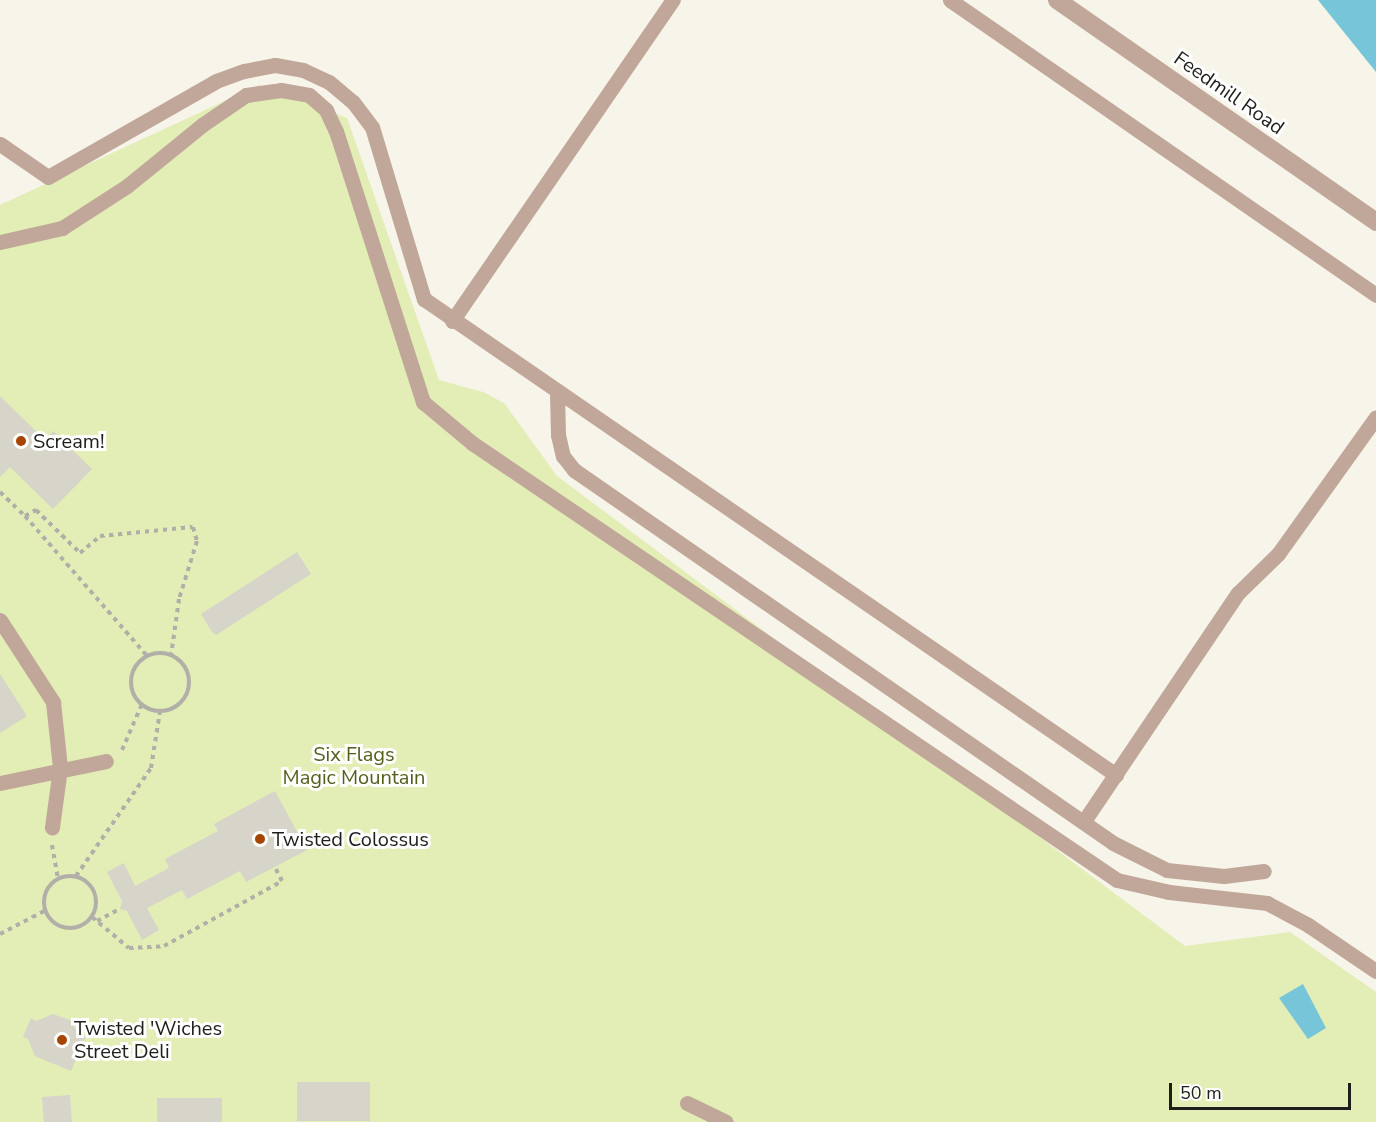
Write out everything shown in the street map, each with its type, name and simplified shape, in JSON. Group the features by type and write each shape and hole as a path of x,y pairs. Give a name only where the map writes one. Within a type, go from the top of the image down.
{"street":[{"name":"Feedmill Road","path":"1057,0 1376,222"}],"lane":[{"path":"452,321 673,0"},
{"path":"950,0 1376,295"},
{"path":"0,144 48,177 216,81 275,65 303,70 329,82 353,102 372,127 424,299 452,321 1116,775"},
{"path":"0,242 62,228 127,186 202,125 246,95 281,90 309,95 326,110 336,131 423,402 472,443 1117,880 1169,892 1266,903 1308,925 1376,971"},
{"path":"557,393 558,435 563,456 574,470 1084,821 1145,862 1167,870 1224,876 1251,876 1263,871"},
{"path":"1084,821 1238,593 1278,554 1376,417"},
{"path":"0,620 53,702 60,768 52,827"},
{"path":"0,783 60,768 106,761"},
{"path":"687,1103 726,1122"}],"path":[{"path":"0,492 25,516 147,656"},
{"path":"25,516 36,510 80,553 100,536 193,527 197,542 179,599 171,656"},
{"path":"147,656 171,656 188,672 188,691 177,705 160,711 142,704 136,698 132,680 139,662 147,656"},
{"path":"106,761 123,749 142,704"},
{"path":"75,876 95,893 92,917 79,926 63,926 46,910 46,892 58,879 75,876 151,768 160,711"},
{"path":"52,827 51,850 58,879"},
{"path":"92,917 129,948 164,946 282,881 274,867"},
{"path":"97,921 120,909"},
{"path":"0,934 46,910"}],"green space":[{"name":"Six Flags Magic Mountain","path":"259,85 347,118 439,380 483,392 504,403 557,476 1185,946 1290,932 1376,992 1376,1122 0,1122 0,205"}],"water":[{"path":"1318,0 1376,0 1376,72"},
{"path":"1303,984 1326,1028 1308,1039 1279,998"}],"building":[{"path":"0,396 45,440 53,431 92,469 53,509 10,467 0,477"},
{"path":"297,552 311,574 216,635 212,632 201,614"},
{"path":"0,674 27,716 0,733"},
{"path":"275,791 307,850 246,882 240,871 187,899 182,890 147,908 159,930 142,940 127,911 120,909 122,901 107,872 124,863 135,886 169,868 165,859 218,831 214,824"},
{"path":"53,1014 70,1020 79,1034 86,1037 71,1071 35,1056 28,1039 23,1037 31,1018 36,1021"},
{"path":"297,1082 370,1082 370,1121 297,1121"},
{"path":"70,1095 72,1122 44,1122 42,1097"},
{"path":"157,1098 222,1098 222,1122 157,1122"}],"place":[{"name":"Scream!","path":"21,441"},
{"name":"Twisted Colossus","path":"260,839"},
{"name":"Twisted 'Wiches Street Deli","path":"62,1040"}]}
